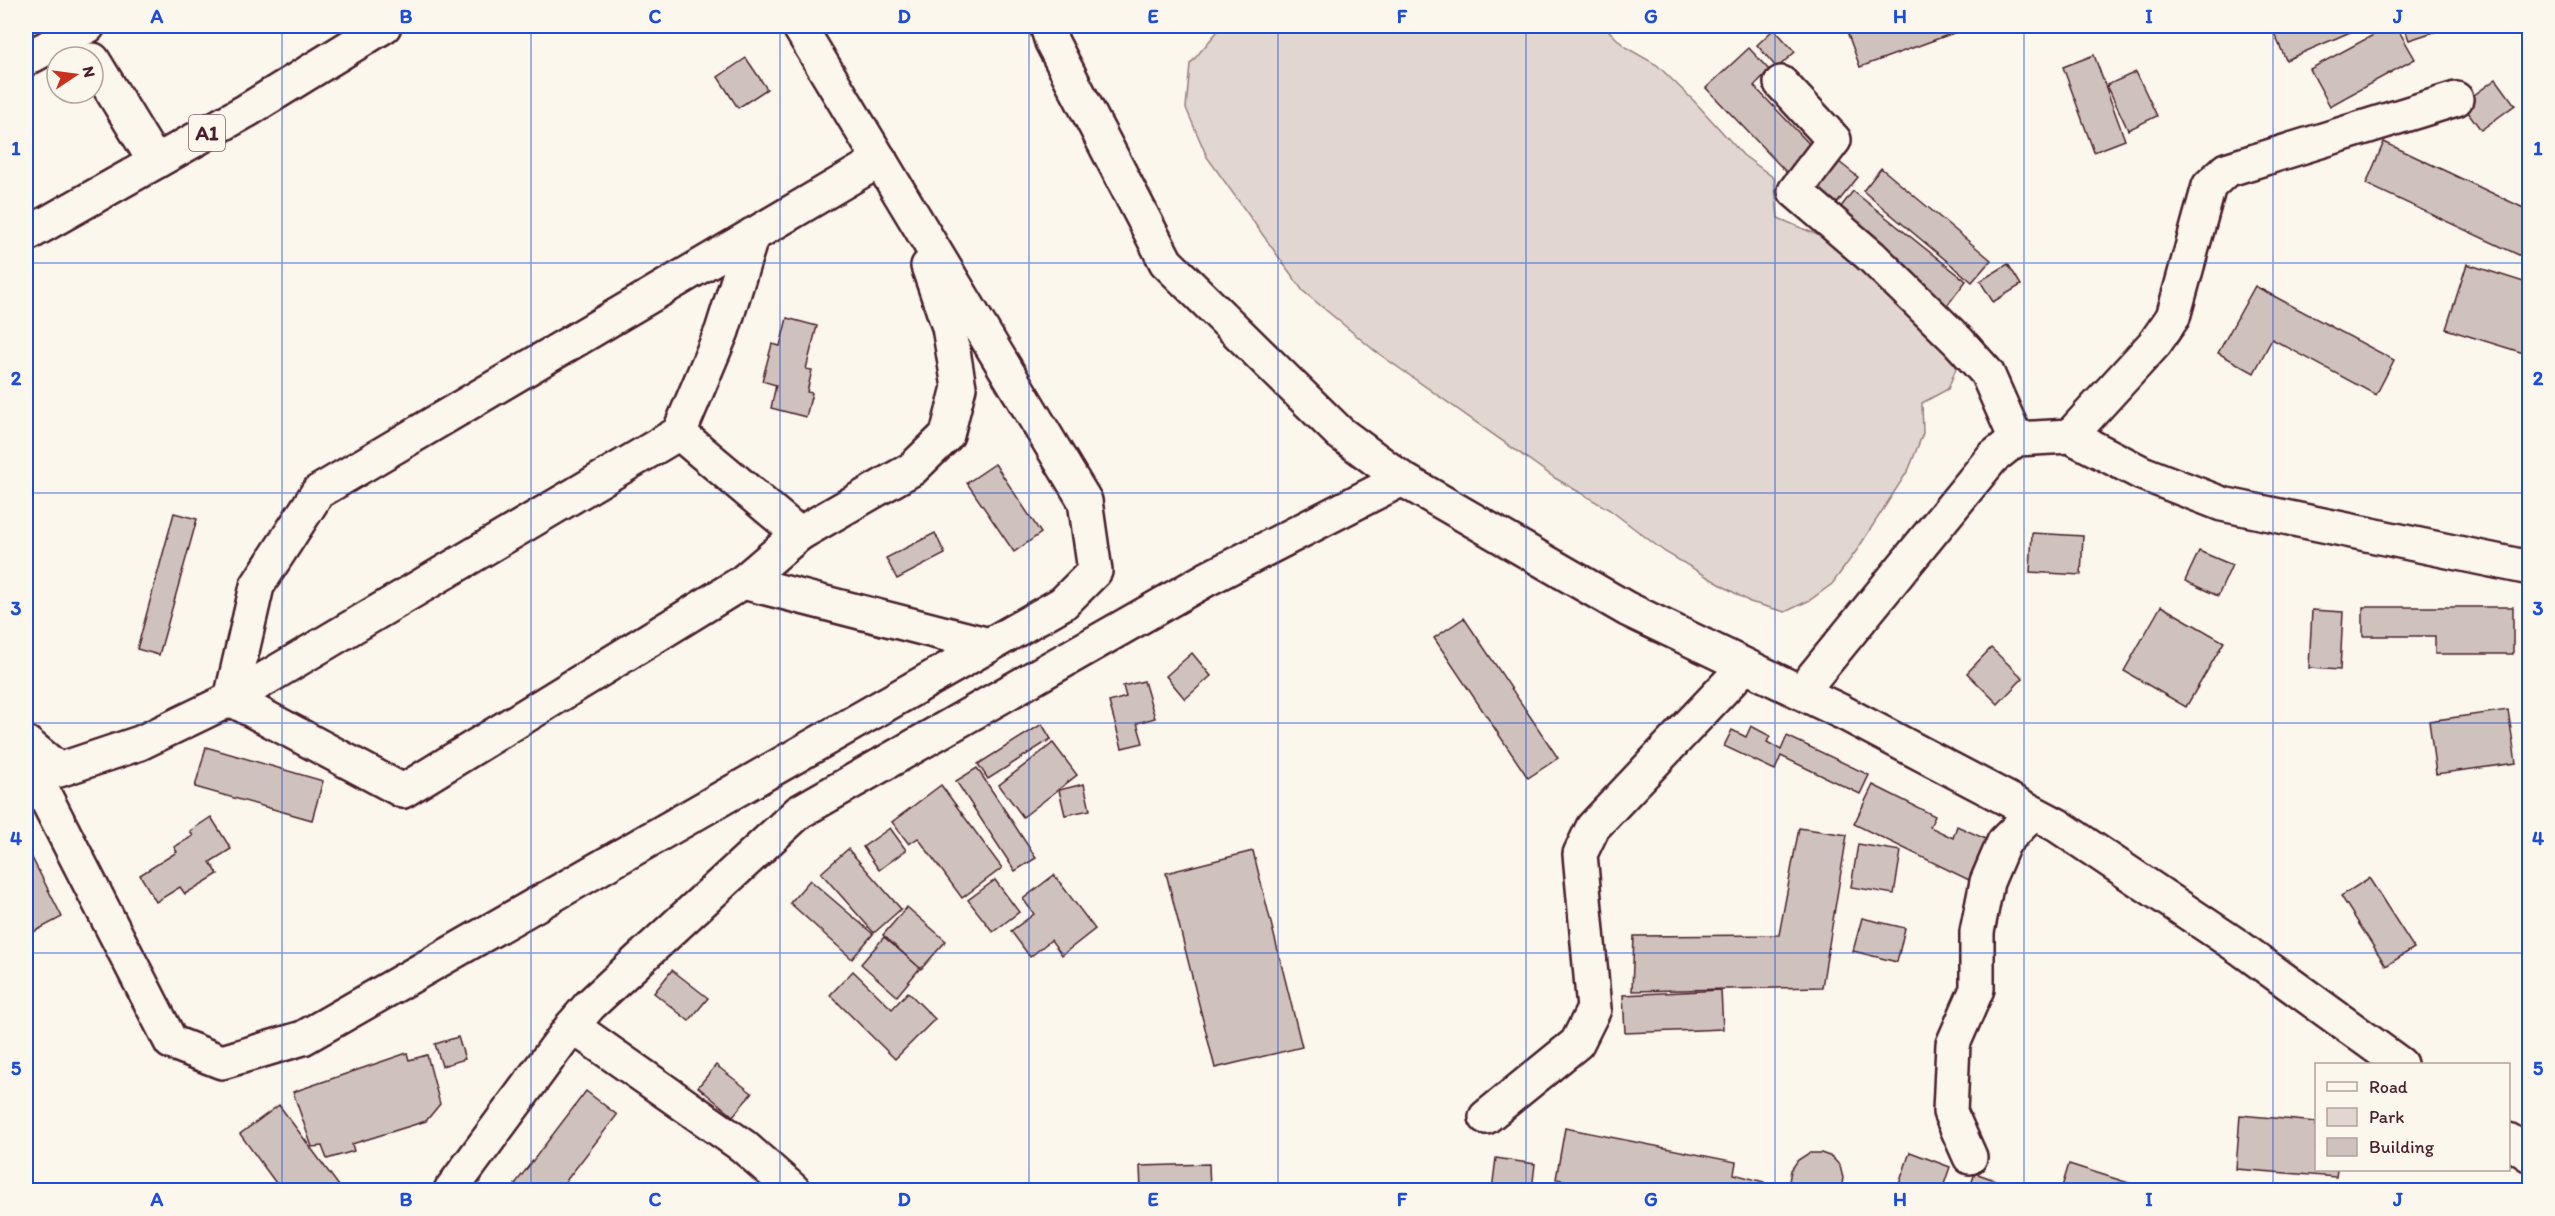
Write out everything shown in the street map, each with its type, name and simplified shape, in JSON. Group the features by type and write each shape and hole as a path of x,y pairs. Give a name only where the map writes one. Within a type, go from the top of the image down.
{"main road":[{"name":"A1","path":"26,235 246,111 384,26"},
{"path":"26,759 171,1042 222,1062 303,1038 1063,603 1095,571 1085,501 799,26"},
{"path":"1047,26 1052,42 1167,262 1340,433 1402,479 1627,609 1801,692 2057,825 2239,947 2397,1063"},
{"path":"26,59 86,44 155,162"},
{"path":"1781,83 1834,140 1795,191 1872,257 1959,342 1987,373 2016,439"},
{"path":"2070,436 2155,343 2173,317 2209,186 2226,170 2456,99"},
{"path":"231,699 257,586 318,492 880,160"},
{"path":"231,699 402,791 742,582 799,534 912,469 947,435 958,387 949,327 909,207"},
{"path":"26,743 59,770 140,743 231,699 679,433 722,331 752,235"},
{"path":"679,433 799,534"},
{"path":"1801,692 1992,458 2016,439 2070,436 2142,473 2222,504 2529,568"},
{"path":"451,1191 572,1026 590,1005 799,812 1207,579 1402,479"},
{"path":"742,582 989,645"},
{"path":"1486,1118 1577,1043 1594,1009 1580,854 1593,827 1745,666"},
{"path":"1970,1157 1950,1112 1953,1044 1977,989 1977,932 1987,882 2004,842 2033,813"},
{"path":"572,1026 743,1146 793,1191"},
{"path":"2510,1141 2529,1155"}],"green space":[{"path":"1222,26 1604,26 1625,47 1657,65 1694,101 1743,155 1774,178 1778,218 1843,246 1954,352 1956,368 1948,389 1922,403 1923,433 1909,469 1857,550 1832,584 1810,600 1785,612 1750,602 1665,552 1610,510 1555,478 1375,351 1303,291 1207,157 1186,108 1190,64"}],"building":[{"path":"1845,26 1973,26 1860,67"},
{"path":"2271,26 2364,26 2286,60"},
{"path":"2390,26 2396,26 2415,59 2330,106 2310,69"},
{"path":"2404,26 2442,26 2443,29 2409,40"},
{"path":"1774,29 1795,52 1777,68 1757,45"},
{"path":"1749,48 1769,70 1754,86 1819,154 1793,179 1706,88"},
{"path":"2094,55 2125,140 2094,152 2063,67"},
{"path":"746,58 767,89 738,108 718,77"},
{"path":"2136,72 2157,116 2128,130 2107,85"},
{"path":"2496,79 2515,105 2481,130 2462,104"},
{"path":"2384,142 2530,211 2530,237 2521,256 2366,184"},
{"path":"1839,162 1858,177 1834,207 1816,192"},
{"path":"1881,168 1991,260 1972,282 1863,191"},
{"path":"1853,191 1966,281 1946,307 1834,216"},
{"path":"2008,264 2021,285 1993,302 1980,281"},
{"path":"2467,264 2530,284 2530,355 2446,329"},
{"path":"2255,286 2394,360 2376,395 2272,339 2254,373 2218,353"},
{"path":"787,318 817,326 806,369 812,370 807,392 812,393 806,417 771,408 776,385 762,381 772,344 780,346"},
{"path":"995,464 1041,533 1014,552 967,483"},
{"path":"174,513 197,519 159,655 137,649"},
{"path":"935,533 945,554 897,579 886,558"},
{"path":"2032,533 2083,536 2081,575 2030,572"},
{"path":"2199,551 2232,565 2218,596 2185,581"},
{"path":"2161,606 2224,642 2186,707 2124,671"},
{"path":"2363,607 2513,607 2513,654 2435,654 2435,636 2363,636"},
{"path":"2312,610 2343,612 2340,670 2309,668"},
{"path":"1464,618 1558,758 1528,778 1434,638"},
{"path":"1991,648 2023,678 1998,704 1967,673"},
{"path":"1192,653 1211,676 1185,699 1166,676"},
{"path":"1144,681 1155,718 1137,723 1143,743 1122,748 1109,702 1126,697 1123,686"},
{"path":"2508,710 2516,763 2436,774 2429,721"},
{"path":"1042,724 1051,739 988,779 978,764"},
{"path":"1751,726 1770,736 1767,742 1781,750 1787,736 1869,775 1860,794 1781,756 1775,770 1724,746 1732,730 1746,737"},
{"path":"1053,743 1077,775 1023,817 999,785"},
{"path":"206,747 323,781 312,820 195,787"},
{"path":"977,768 1036,858 1015,871 956,781"},
{"path":"1084,784 1090,810 1065,815 1059,790"},
{"path":"941,785 1002,868 962,898 918,838 909,844 892,822"},
{"path":"1873,785 1935,816 1930,827 1953,838 1957,826 1988,840 1969,880 1854,824"},
{"path":"211,817 231,849 210,862 218,874 185,894 180,887 156,902 140,875 177,852 174,847 193,836 190,831"},
{"path":"890,828 906,850 879,870 863,847"},
{"path":"1799,828 1847,835 1822,987 1632,991 1634,936 1779,935"},
{"path":"1858,844 1901,851 1894,894 1851,887"},
{"path":"26,846 62,917 26,936"},
{"path":"848,849 901,909 874,933 821,873"},
{"path":"1253,851 1302,1047 1215,1068 1166,873"},
{"path":"1054,875 1095,929 1062,955 1051,940 1030,957 1011,931 1034,914 1023,899"},
{"path":"2369,878 2414,948 2386,966 2341,896"},
{"path":"810,880 873,934 852,959 790,903"},
{"path":"995,880 1019,912 993,932 968,900"},
{"path":"907,907 946,941 921,969 883,935"},
{"path":"1862,918 1905,928 1897,962 1853,951"},
{"path":"884,937 920,968 897,996 861,964"},
{"path":"672,970 708,998 689,1021 654,993"},
{"path":"853,971 892,1009 908,992 935,1019 895,1059 830,995"},
{"path":"1721,990 1723,1029 1625,1033 1623,995"},
{"path":"458,1037 465,1059 442,1066 435,1044"},
{"path":"407,1053 409,1060 427,1055 440,1104 426,1121 352,1144 354,1151 327,1159 322,1146 312,1147 293,1092"},
{"path":"716,1065 752,1093 733,1116 698,1087"},
{"path":"586,1091 617,1115 559,1190 523,1190 515,1184"},
{"path":"279,1105 342,1190 281,1190 240,1134"},
{"path":"2240,1115 2315,1122 2315,1171 2337,1171 2336,1177 2236,1169"},
{"path":"1565,1128 1736,1162 1734,1174 1764,1182 1762,1190 1624,1190 1556,1179"},
{"path":"1910,1152 1950,1167 1942,1190 1897,1190"},
{"path":"1809,1153 1821,1153 1832,1157 1840,1166 1843,1178 1841,1190 1792,1190 1789,1182 1791,1170 1798,1160"},
{"path":"1496,1158 1535,1164 1532,1190 1492,1190"},
{"path":"1209,1164 1210,1190 1141,1190 1140,1166"},
{"path":"2069,1164 2132,1184 2130,1190 2061,1190"},
{"path":"1975,1173 2009,1185 2007,1190 1969,1190"}]}
